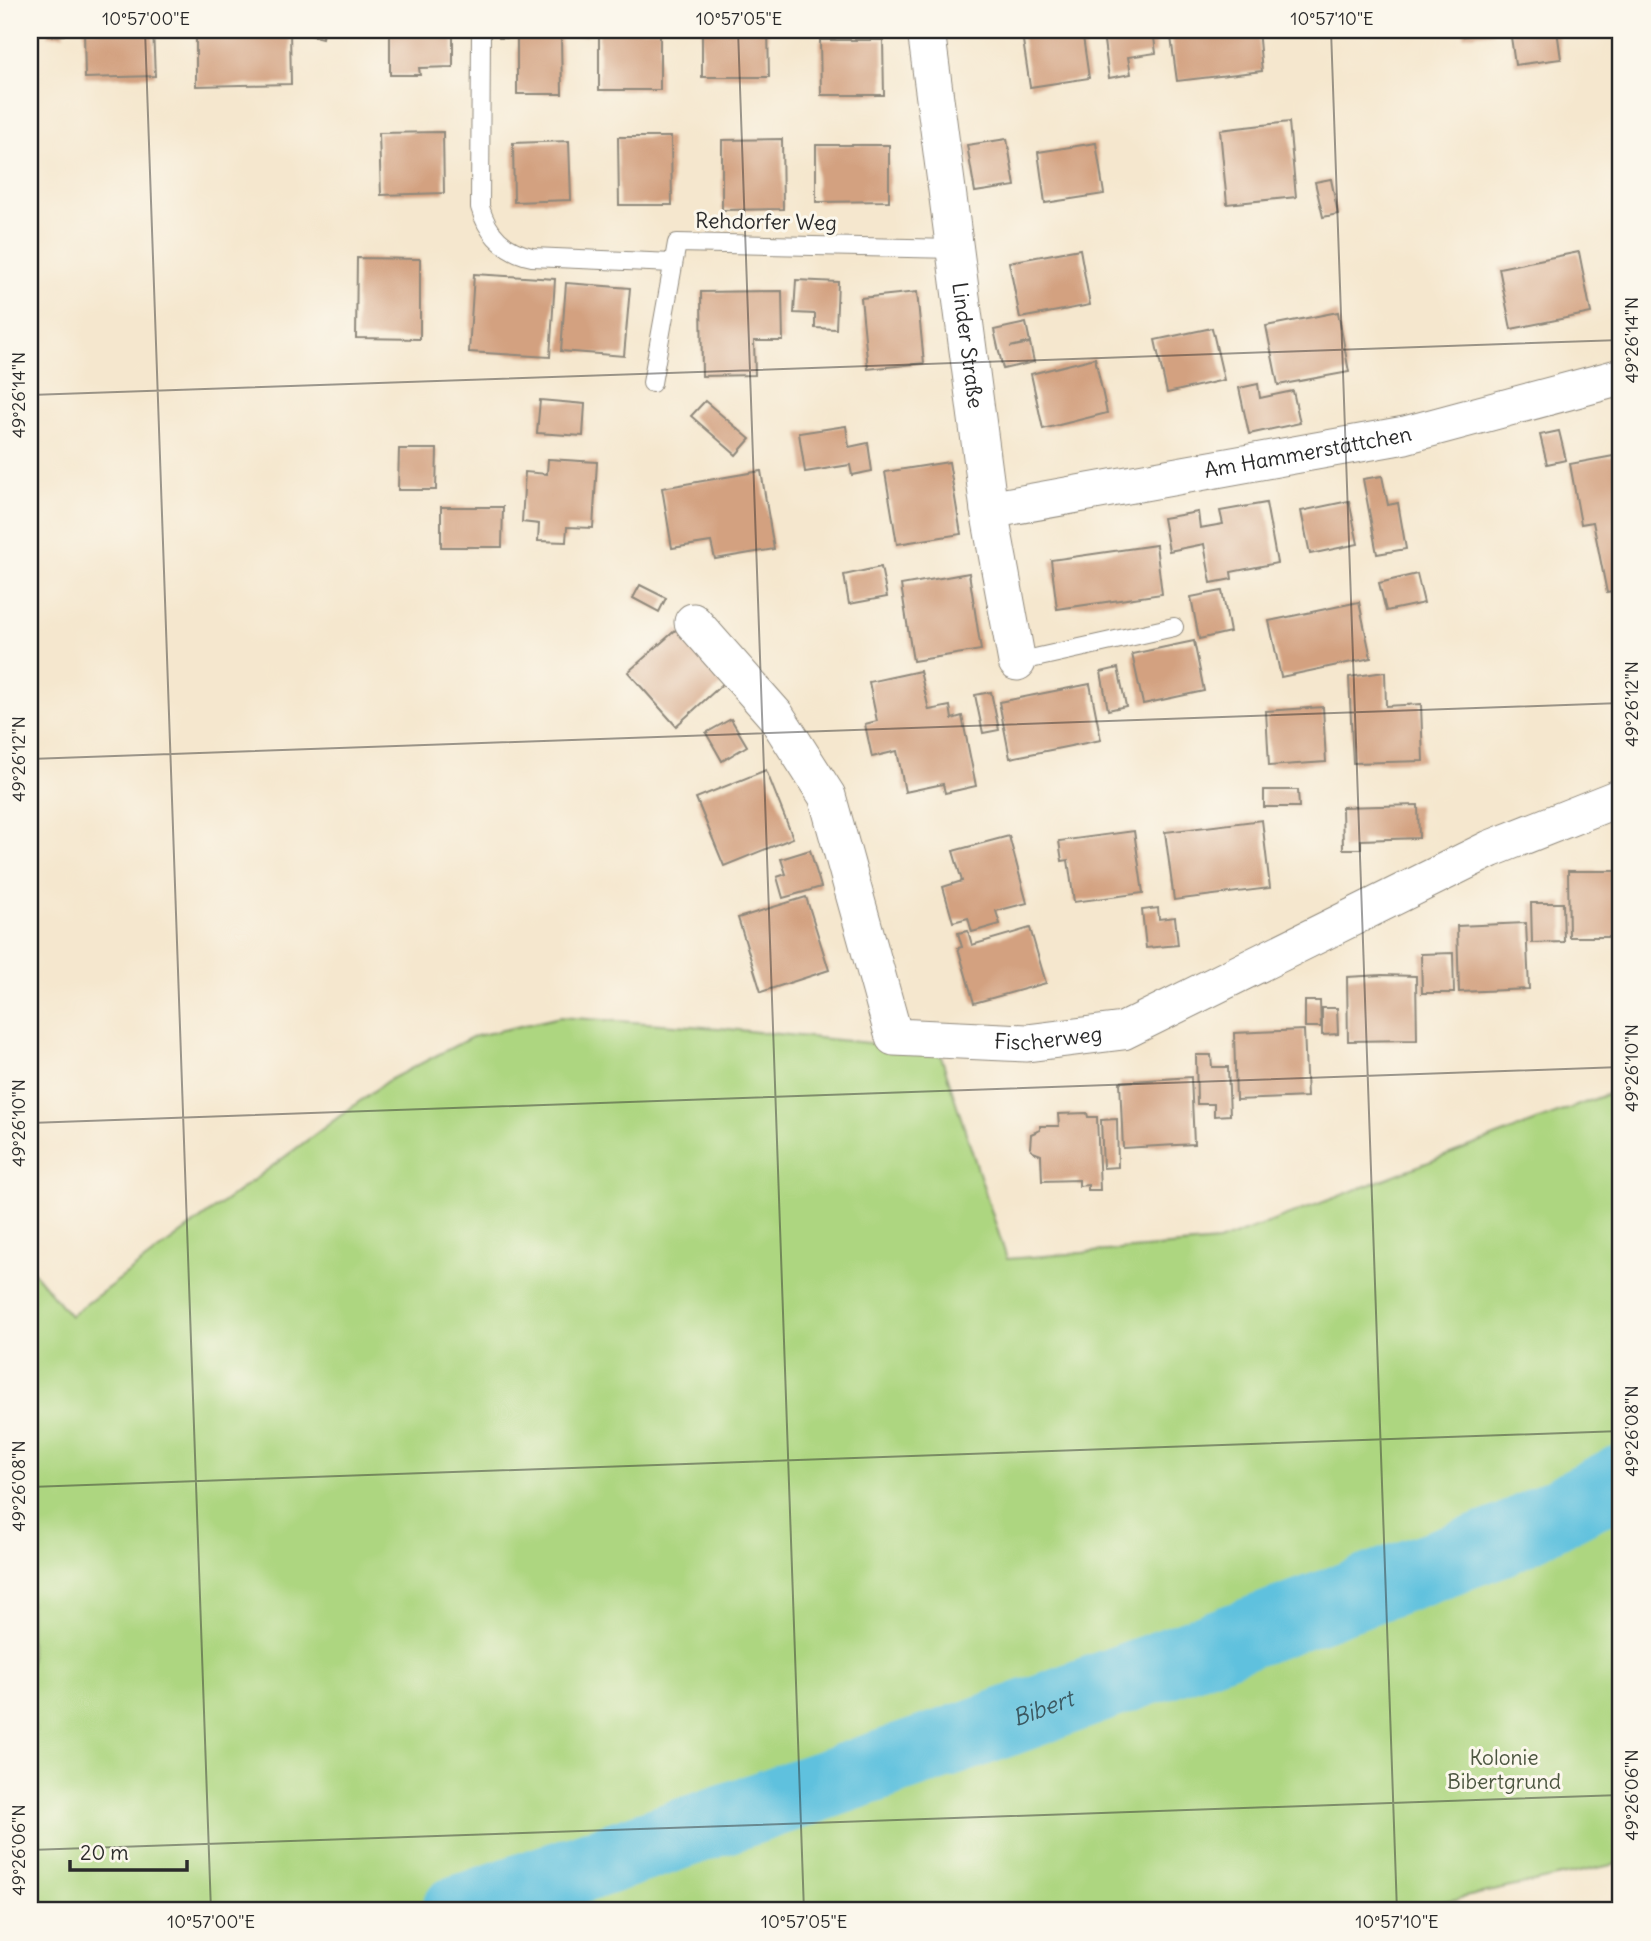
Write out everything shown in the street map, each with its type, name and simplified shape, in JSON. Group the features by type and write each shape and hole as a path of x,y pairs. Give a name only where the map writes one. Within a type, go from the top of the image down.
{"street":[{"name":"Linder Straße","path":"926,30 989,510 1017,662"},
{"name":"Am Hammerstättchen","path":"989,510 1405,435 1621,377"},
{"name":"Fischerweg","path":"693,622 776,716 827,796 894,1037 1027,1043 1123,1031 1490,849 1621,797"}],"lane":[{"path":"481,30 480,207 484,222 492,235 516,253 532,257 673,263 652,383"},
{"name":"Rehdorfer Weg","path":"673,263 677,243 955,248"},
{"path":"1017,662 1174,626"}],"green space":[{"name":"Kolonie Bibertgrund","path":"560,1017 719,1028 939,1050 1007,1259 1218,1242 1621,1089 1621,1863 1401,1911 30,1911 30,1268 70,1316 387,1081 472,1037"}],"building":[{"path":"48,30 64,30 64,35 48,36"},
{"path":"84,30 153,30 155,76 85,78"},
{"path":"196,30 290,30 291,84 196,86"},
{"path":"307,30 324,30 322,38 306,34"},
{"path":"390,30 453,30 453,67 419,68 420,75 390,75"},
{"path":"499,30 586,30 587,36 561,36 562,94 517,94 517,38 499,38"},
{"path":"599,30 660,30 660,90 599,90"},
{"path":"702,30 768,30 769,77 702,77"},
{"path":"1050,30 1082,30 1089,78 1030,87 1022,34"},
{"path":"1125,30 1153,30 1156,53 1128,57 1131,74 1109,78 1103,34"},
{"path":"1170,30 1258,30 1262,71 1177,81"},
{"path":"1464,30 1500,30 1500,31 1464,36"},
{"path":"1510,30 1557,30 1561,59 1515,65"},
{"path":"820,40 883,40 884,95 821,95"},
{"path":"1289,122 1296,197 1227,204 1220,130"},
{"path":"443,132 444,193 381,195 379,133"},
{"path":"618,137 671,137 672,205 619,205"},
{"path":"782,139 783,209 722,210 722,140"},
{"path":"1007,139 1015,186 975,192 967,145"},
{"path":"569,141 571,200 514,202 513,143"},
{"path":"1096,143 1104,194 1045,203 1038,152"},
{"path":"816,145 889,145 889,201 816,202"},
{"path":"1331,179 1338,214 1323,217 1315,182"},
{"path":"1080,249 1090,305 1020,318 1009,262"},
{"path":"1579,252 1591,313 1511,329 1499,268"},
{"path":"357,258 420,259 420,339 356,338"},
{"path":"474,274 555,279 550,357 469,352"},
{"path":"796,280 838,282 836,329 815,328 815,314 794,313"},
{"path":"566,283 630,288 624,356 561,351"},
{"path":"782,291 783,341 754,341 755,375 702,376 701,292"},
{"path":"917,292 924,363 868,369 861,298"},
{"path":"1338,312 1349,372 1278,385 1266,326"},
{"path":"1026,323 1030,342 1010,347 1030,343 1034,362 1003,369 994,330"},
{"path":"1212,328 1224,380 1167,393 1155,340"},
{"path":"1095,358 1107,413 1043,429 1031,374"},
{"path":"1258,384 1260,398 1293,391 1300,423 1249,434 1239,388"},
{"path":"540,400 585,404 583,436 537,433"},
{"path":"705,401 750,439 736,455 691,416"},
{"path":"846,426 849,447 868,443 872,471 852,475 850,465 805,472 799,433"},
{"path":"1559,431 1566,460 1547,464 1540,435"},
{"path":"399,449 437,449 436,490 398,490"},
{"path":"1619,455 1621,590 1607,593 1593,522 1581,524 1570,464"},
{"path":"548,459 597,462 593,528 567,527 566,542 538,541 539,524 522,522 525,472 547,474"},
{"path":"949,462 961,534 897,544 885,472"},
{"path":"761,471 774,549 715,559 711,542 672,548 662,488"},
{"path":"1382,476 1388,505 1398,503 1406,549 1377,554 1363,479"},
{"path":"1349,501 1358,544 1310,554 1301,511"},
{"path":"1266,503 1277,563 1231,572 1232,579 1211,583 1204,544 1169,551 1163,518 1198,512 1200,528 1223,524 1220,511"},
{"path":"441,507 503,507 502,547 441,547"},
{"path":"1156,545 1162,594 1057,609 1051,560"},
{"path":"881,567 887,597 849,604 844,575"},
{"path":"969,573 981,650 913,661 901,585"},
{"path":"1417,574 1424,603 1386,611 1379,583"},
{"path":"640,585 666,598 659,612 633,598"},
{"path":"1222,591 1230,632 1199,639 1191,597"},
{"path":"1359,602 1371,658 1281,677 1269,621"},
{"path":"678,628 726,681 676,726 628,672"},
{"path":"1194,641 1204,691 1143,704 1132,654"},
{"path":"1118,668 1126,706 1108,710 1101,672"},
{"path":"920,671 929,710 950,706 952,719 962,716 976,786 945,793 943,784 905,792 897,751 872,757 865,724 877,721 869,682"},
{"path":"1385,672 1386,706 1421,704 1423,761 1353,763 1349,677"},
{"path":"1090,684 1101,740 1010,758 999,702"},
{"path":"991,692 999,730 983,733 975,695"},
{"path":"1323,707 1326,762 1269,766 1266,711"},
{"path":"731,719 747,746 722,761 706,733"},
{"path":"766,770 793,838 724,866 696,798"},
{"path":"1264,790 1298,790 1299,807 1264,807"},
{"path":"1418,805 1419,838 1361,840 1361,849 1343,849 1342,807"},
{"path":"1262,820 1270,888 1174,900 1165,832"},
{"path":"1134,831 1143,893 1074,902 1068,860 1062,861 1059,841"},
{"path":"1009,836 1027,903 996,911 1000,924 972,932 968,918 953,922 943,887 962,881 953,851"},
{"path":"810,850 821,887 783,898 777,877 786,874 781,859"},
{"path":"1568,871 1621,871 1621,937 1569,937"},
{"path":"806,897 829,970 761,992 738,918"},
{"path":"1531,903 1563,903 1564,942 1532,943"},
{"path":"1158,908 1159,919 1175,917 1178,945 1146,948 1142,910"},
{"path":"1526,923 1529,989 1459,992 1457,926"},
{"path":"1030,928 1046,983 974,1003 958,948 962,947 958,933 968,931 972,945"},
{"path":"1453,953 1454,993 1422,993 1421,954"},
{"path":"1416,976 1417,1040 1348,1041 1347,977"},
{"path":"1305,1001 1320,1001 1321,1027 1305,1027"},
{"path":"1322,1008 1337,1008 1338,1034 1322,1035"},
{"path":"1304,1030 1307,1097 1236,1100 1234,1033"},
{"path":"1196,1055 1211,1055 1212,1067 1228,1067 1230,1115 1214,1116 1214,1104 1197,1104"},
{"path":"1191,1077 1194,1144 1123,1148 1120,1082"},
{"path":"1087,1113 1088,1117 1097,1117 1100,1190 1088,1190 1088,1185 1079,1186 1079,1180 1042,1181 1041,1155 1030,1148 1031,1134 1040,1130 1040,1126 1059,1126 1058,1114"},
{"path":"1117,1119 1118,1167 1103,1168 1101,1120"}],"waterway":[{"name":"Bibert","path":"456,1911 970,1735 1504,1540 1621,1480"}]}
